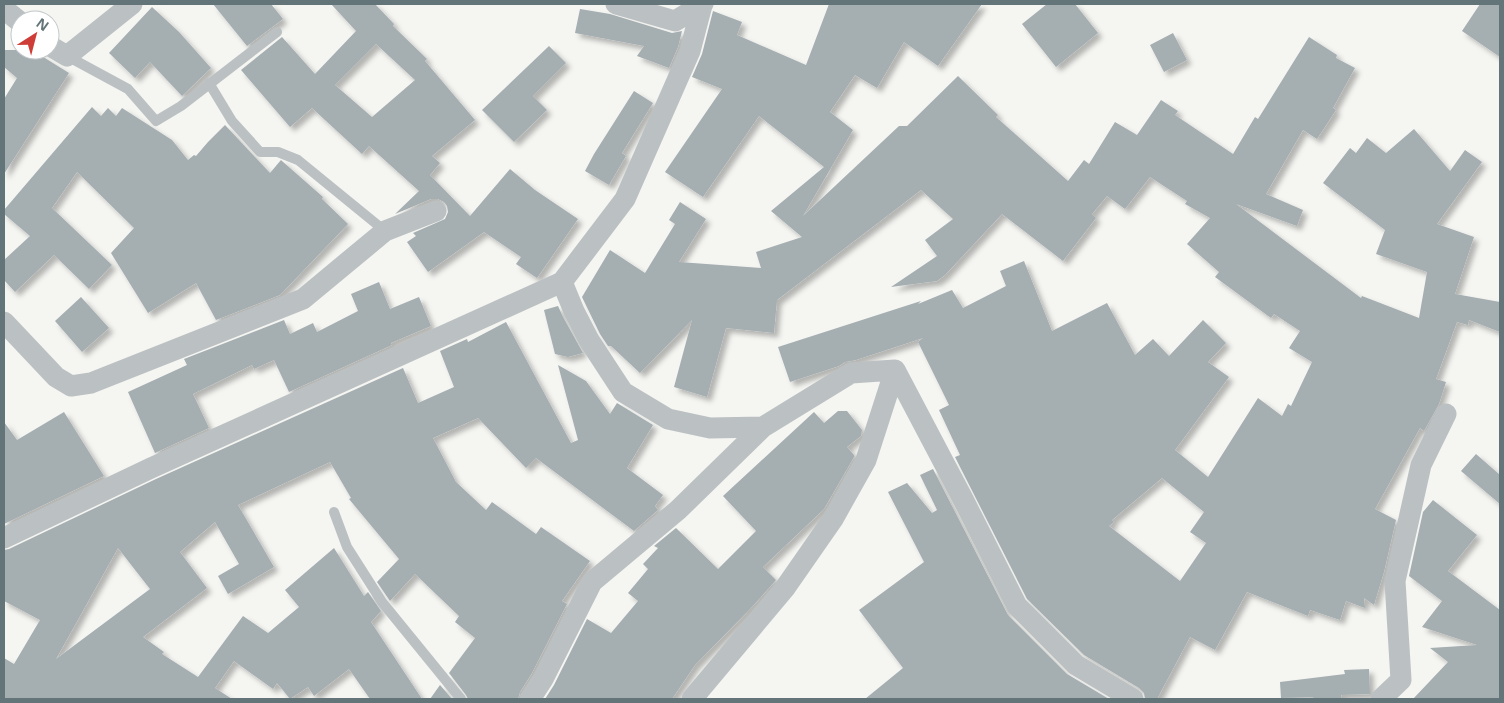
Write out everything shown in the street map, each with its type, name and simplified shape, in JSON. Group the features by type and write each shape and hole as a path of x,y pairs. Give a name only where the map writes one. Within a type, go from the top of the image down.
{"street":[{"path":"60,50 132,4"},
{"path":"616,4 675,21 703,4"},
{"path":"4,538 151,468 562,282 625,199 690,51 703,4"},
{"path":"4,322 56,377 71,386 91,383 303,299 385,231 436,211"},
{"path":"562,282 589,340 623,392 668,419 710,428 763,427"},
{"path":"530,699 543,679 592,582 678,510 763,427 851,374 894,370"},
{"path":"692,699 785,588 833,519 866,460 894,370"},
{"path":"894,370 964,500 1017,606 1076,665 1133,699"},
{"path":"1381,699 1401,680 1395,581 1422,465 1446,414"}],"lane":[{"path":"60,52 128,89 156,121 181,106 277,32"},
{"path":"210,83 232,121 260,152 278,152 298,160 385,231"},
{"path":"334,512 347,548 382,602 461,699"}],"building":[{"path":"213,4 271,4 283,19 247,46"},
{"path":"331,4 375,4 394,24 393,26 427,59 425,61 475,120 432,156 440,163 430,175 470,216 510,169 535,190 578,219 537,278 516,264 521,257 484,232 428,272 407,242 416,236 413,233 445,219 448,212 444,202 438,199 431,199 395,214 419,191 369,146 362,154 312,108 290,127 241,70 282,37 315,74 356,31","holes":["376,44 415,80 372,117 335,85"]},
{"path":"829,4 982,4 938,66 904,42 877,88 855,75 830,112 853,130 803,216 899,126 907,126 958,76 998,115 996,117 1068,181 1084,160 1089,164 1115,122 1137,135 1161,100 1178,111 1175,115 1233,154 1255,117 1258,119 1309,37 1337,55 1336,58 1355,68 1333,108 1336,110 1317,139 1303,130 1266,194 1303,210 1297,226 1236,204 1361,298 1362,296 1419,318 1427,272 1376,254 1385,230 1323,183 1350,148 1356,153 1367,138 1386,153 1414,129 1450,171 1465,150 1482,162 1437,224 1474,237 1455,294 1500,302 1500,332 1469,320 1468,325 1457,322 1436,379 1446,382 1439,404 1424,431 1420,428 1375,509 1396,520 1374,605 1364,598 1365,608 1346,601 1340,620 1310,610 1308,616 1247,592 1215,650 1190,637 1157,699 1145,699 1144,693 1139,688 1084,655 1027,599 955,457 960,455 939,410 949,405 918,342 923,338 845,362 839,366 790,382 778,347 921,301 918,304 952,290 963,308 1006,286 1000,271 1024,261 1052,331 1107,303 1135,355 1153,339 1169,356 1203,320 1226,343 1208,362 1229,377 1175,450 1208,477 1258,398 1282,416 1288,404 1291,406 1312,362 1289,348 1300,331 1274,314 1271,318 1215,277 1219,272 1187,244 1210,218 1185,204 1187,201 1150,177 1125,209 1107,196 1092,214 1096,218 1063,261 1002,214 945,275 937,281 891,287 937,256 925,240 953,219 921,190 777,300 774,333 726,328 707,397 674,387 692,320 640,373 611,346 608,346 582,297 610,250 645,273 675,224 669,220 680,202 706,219 679,262 761,268 756,252 802,237 771,211 824,167 759,116 703,197 665,172 722,89 692,77 702,54 713,11 742,22 737,35 806,65","holes":["1162,478 1204,512 1190,532 1206,543 1180,581 1109,526 1114,522 1112,520"]},
{"path":"1047,4 1075,4 1098,33 1056,67 1022,24"},
{"path":"1480,4 1500,4 1500,57 1462,31"},
{"path":"152,7 179,32 211,68 182,96 150,62 135,78 109,53"},
{"path":"580,9 610,14 672,33 682,31 678,47 669,68 637,56 644,46 575,33"},
{"path":"1173,33 1187,60 1164,72 1150,45"},
{"path":"549,46 566,63 533,96 547,110 514,142 482,110"},
{"path":"4,50 10,50 10,60 48,60 69,73 4,174 4,99 17,78 4,67"},
{"path":"634,91 653,103 622,153 626,156 609,185 585,171"},
{"path":"92,107 101,116 108,108 116,116 122,108 172,140 188,160 194,155 196,156 225,125 270,173 281,160 323,197 322,199 348,224 280,295 216,320 196,283 148,313 111,253 134,228 77,172 52,208 112,265 89,289 54,255 15,292 4,280 4,260 30,236 4,214 4,210"},
{"path":"379,282 390,309 419,297 431,326 289,392 274,360 254,369 252,365 193,394 209,428 155,453 128,392 187,365 184,359 284,320 290,334 313,323 317,332 358,311 351,294"},
{"path":"81,297 109,328 82,352 55,321"},
{"path":"558,306 583,353 568,357 555,354 544,310"},
{"path":"506,322 571,443 578,440 558,365 586,381 610,414 617,403 653,425 627,468 663,495 655,506 658,510 634,531 536,458 526,468 478,418 433,438 456,482 486,510 492,502 536,534 541,527 590,561 562,601 567,604 518,699 468,699 449,673 475,638 455,622 459,616 415,574 390,601 377,582 399,559 349,499 351,498 330,462 238,505 274,567 228,594 218,576 239,564 215,522 180,552 207,588 143,637 164,652 162,654 198,677 243,616 268,633 299,607 285,590 334,548 364,596 368,592 381,611 371,622 422,699 370,699 349,669 314,696 308,687 290,699 277,683 273,689 234,661 215,688 232,699 4,699 4,658 14,664 40,620 4,601 4,550 156,479 403,368 418,403 454,387 440,351 467,339 468,342","holes":["118,548 150,589 56,659"]},
{"path":"838,411 847,411 862,430 861,436 847,447 854,457 824,509 763,567 776,580 695,665 672,699 545,699 587,619 611,633 638,601 628,593 648,569 643,564 658,548 654,546 676,528 718,569 756,531 723,496 814,412 824,423"},
{"path":"64,412 104,476 4,524 4,422 17,440"},
{"path":"1476,454 1500,475 1500,504 1461,471"},
{"path":"933,469 1008,615 1067,674 1109,699 865,699 903,668 859,610 924,562 888,492 907,483 932,513 937,510 920,475"},
{"path":"1433,500 1477,535 1448,571 1500,610 1500,699 1413,699 1448,662 1430,648 1477,645 1422,627 1442,601 1409,576 1423,512"},
{"path":"1369,669 1370,694 1341,695 1342,699 1314,699 1313,697 1281,698 1280,682 1345,674 1344,670"},
{"path":"440,685 452,699 430,699"}]}
